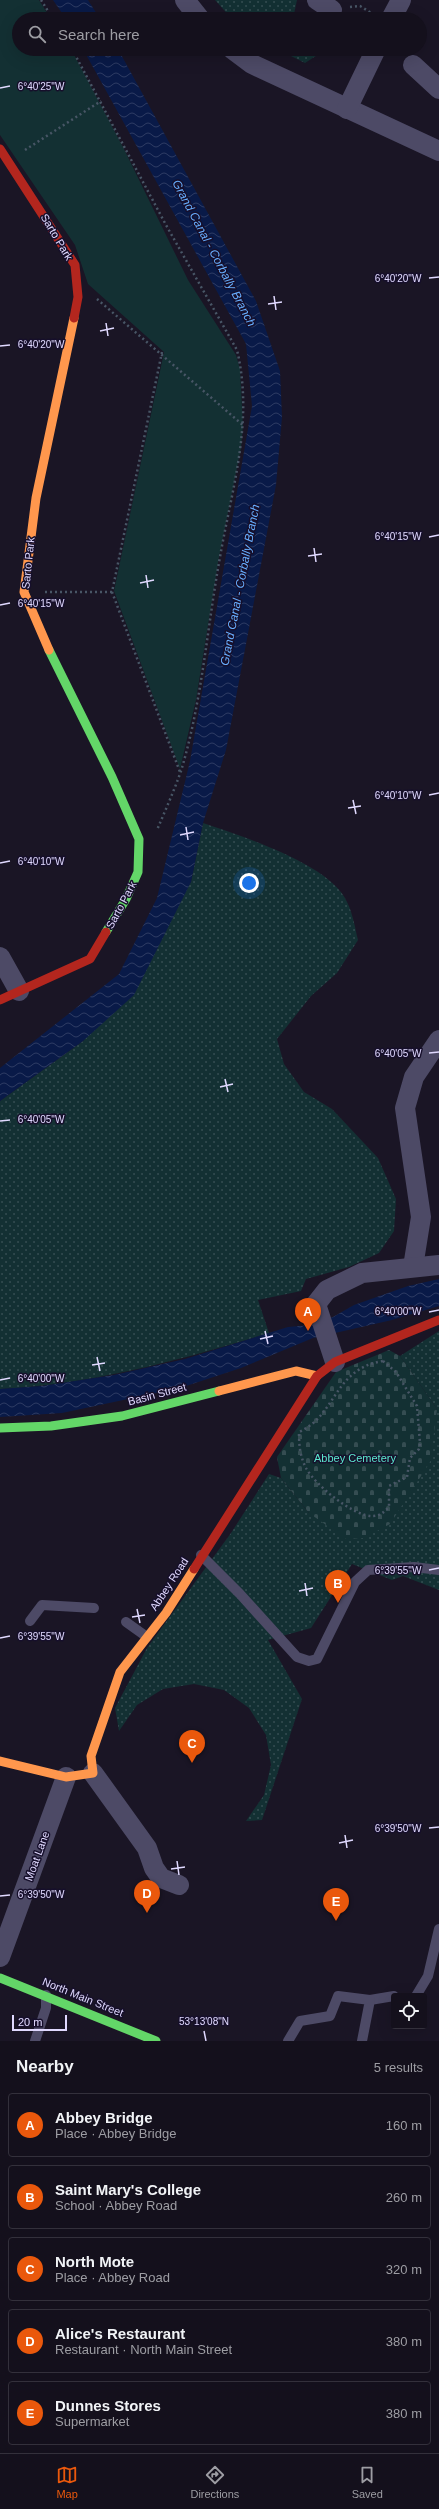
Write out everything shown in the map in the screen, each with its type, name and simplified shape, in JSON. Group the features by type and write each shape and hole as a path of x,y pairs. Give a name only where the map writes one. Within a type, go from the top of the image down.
{"street":[{"path":"185,0 194,12"},
{"path":"389,12 401,0"},
{"path":"241,56 252,64 439,151"},
{"path":"347,109 373,56"},
{"path":"413,65 439,89"},
{"name":"Sarto Park","path":"0,149 64,245 74,265 78,283 78,297 36,498 24,592 40,632 112,777 139,839 140,856 138,872 126,898 90,959 0,1000"},
{"path":"0,956 19,991"},
{"path":"413,1267 421,1217 405,1108 414,1076 439,1040"},
{"path":"332,1356 316,1304 327,1290 362,1273 439,1265"},
{"name":"Abbey Road","path":"93,1773 92,1756 120,1672 166,1613 201,1555 317,1376 332,1356 388,1345 439,1320"},
{"name":"Basin Street","path":"0,1428 51,1426 122,1416 296,1371 317,1376"},
{"path":"0,1761 66,1777 93,1773 147,1848 154,1868 161,1878 179,1885"},
{"name":"Moat Lane","path":"0,1957 66,1777"},
{"name":"North Main Street","path":"0,1978 46,1995 156,2041"}],"lane":[{"path":"201,1555 240,1594 297,1657 309,1662 317,1659 355,1582 368,1570 414,1567 439,1570"},
{"path":"30,1621 42,1605 94,1608"},
{"path":"126,1622 147,1637"},
{"path":"418,1993 428,1976 439,1929"},
{"path":"35,2041 46,2008 46,1995"},
{"path":"288,2041 300,2021 330,2016 338,1996 370,2000 391,1996"},
{"path":"362,2041 370,2000"}],"path":[{"path":"41,0 49,12"},
{"path":"324,5 360,6 373,12"},
{"path":"76,56 166,226 237,350 241,369 244,426 220,557 197,700 180,773 155,835"},
{"path":"9,161 101,101"},
{"path":"78,283 162,352 244,426"},
{"path":"162,352 112,592 180,773"},
{"path":"24,592 112,592"},
{"path":"384,1361 396,1372 417,1406 420,1443 419,1449 410,1458 408,1477 389,1486 389,1507 382,1514 373,1516 361,1514 320,1485 307,1470 300,1453 299,1432 306,1429 315,1421 346,1379 371,1363 384,1361"}],"green space":[{"path":"0,0 39,0 47,12 12,12 12,56 75,56 124,149 188,280 236,355 240,369 243,426 241,448 219,557 196,700 180,769 114,591 164,352 88,284 75,245 0,135"},
{"path":"215,0 297,0 294,12 226,12"},
{"path":"291,56 316,56 305,63"},
{"path":"203,823 239,835 283,853 304,864 323,875 338,888 347,902 358,940 337,973 311,996 277,1039 284,1064 304,1092 332,1109 378,1158 396,1199 394,1231 379,1253 349,1267 306,1279 301,1291 258,1300 269,1333 170,1361 103,1376 69,1382 0,1389 0,1101 83,1041 191,882"},
{"path":"439,1331 439,1590 403,1576 392,1580 352,1564 311,1628 268,1640 302,1699 262,1820 246,1821 264,1795 271,1765 266,1735 249,1708 224,1690 194,1684 163,1689 137,1705 119,1731 115,1708 147,1648 231,1533 269,1474 281,1478 309,1513 437,1409 400,1356"},
{"name":"Abbey Cemetery","path":"389,1350 400,1356 437,1409 430,1462 390,1524 364,1538 346,1539 309,1513 281,1478 277,1457 336,1372"}],"water":[{"path":"53,0 88,0 96,12 61,12"},
{"name":"Grand Canal - Corbally Branch","path":"87,56 122,56 256,301 280,371 282,417 276,485 226,750 203,823 191,882 134,995 83,1041 0,1101 0,1068 119,974 157,898 190,761 252,406 246,344"},
{"path":"439,1279 439,1306 392,1320 313,1338 241,1368 180,1388 62,1413 0,1417 0,1389 42,1386 114,1375 185,1359 288,1327 310,1325 333,1317 354,1305 408,1286"}],"traffic: fast":[{"path":"49,650 112,777 139,839 138,872 126,899 106,932"},
{"path":"0,1428 51,1426 122,1416 219,1391"},
{"path":"0,1978 156,2041"}],"traffic: slow":[{"path":"49,650 24,592 36,498 74,318"},
{"path":"219,1391 296,1371 317,1376"},
{"path":"0,1761 66,1777 93,1773 91,1756 120,1672 166,1613 194,1569"}],"traffic: jam":[{"path":"0,149 75,265 78,297 74,318"},
{"path":"0,1000 90,959 106,932"},
{"path":"194,1569 317,1376 335,1362 439,1320"}],"place":[{"name":"Abbey Bridge","path":"308,1331"},
{"name":"Saint Mary's College","path":"338,1603"},
{"name":"North Mote","path":"192,1763"},
{"name":"Alice's Restaurant","path":"147,1913"},
{"name":"Dunnes Stores","path":"336,1921"}]}
